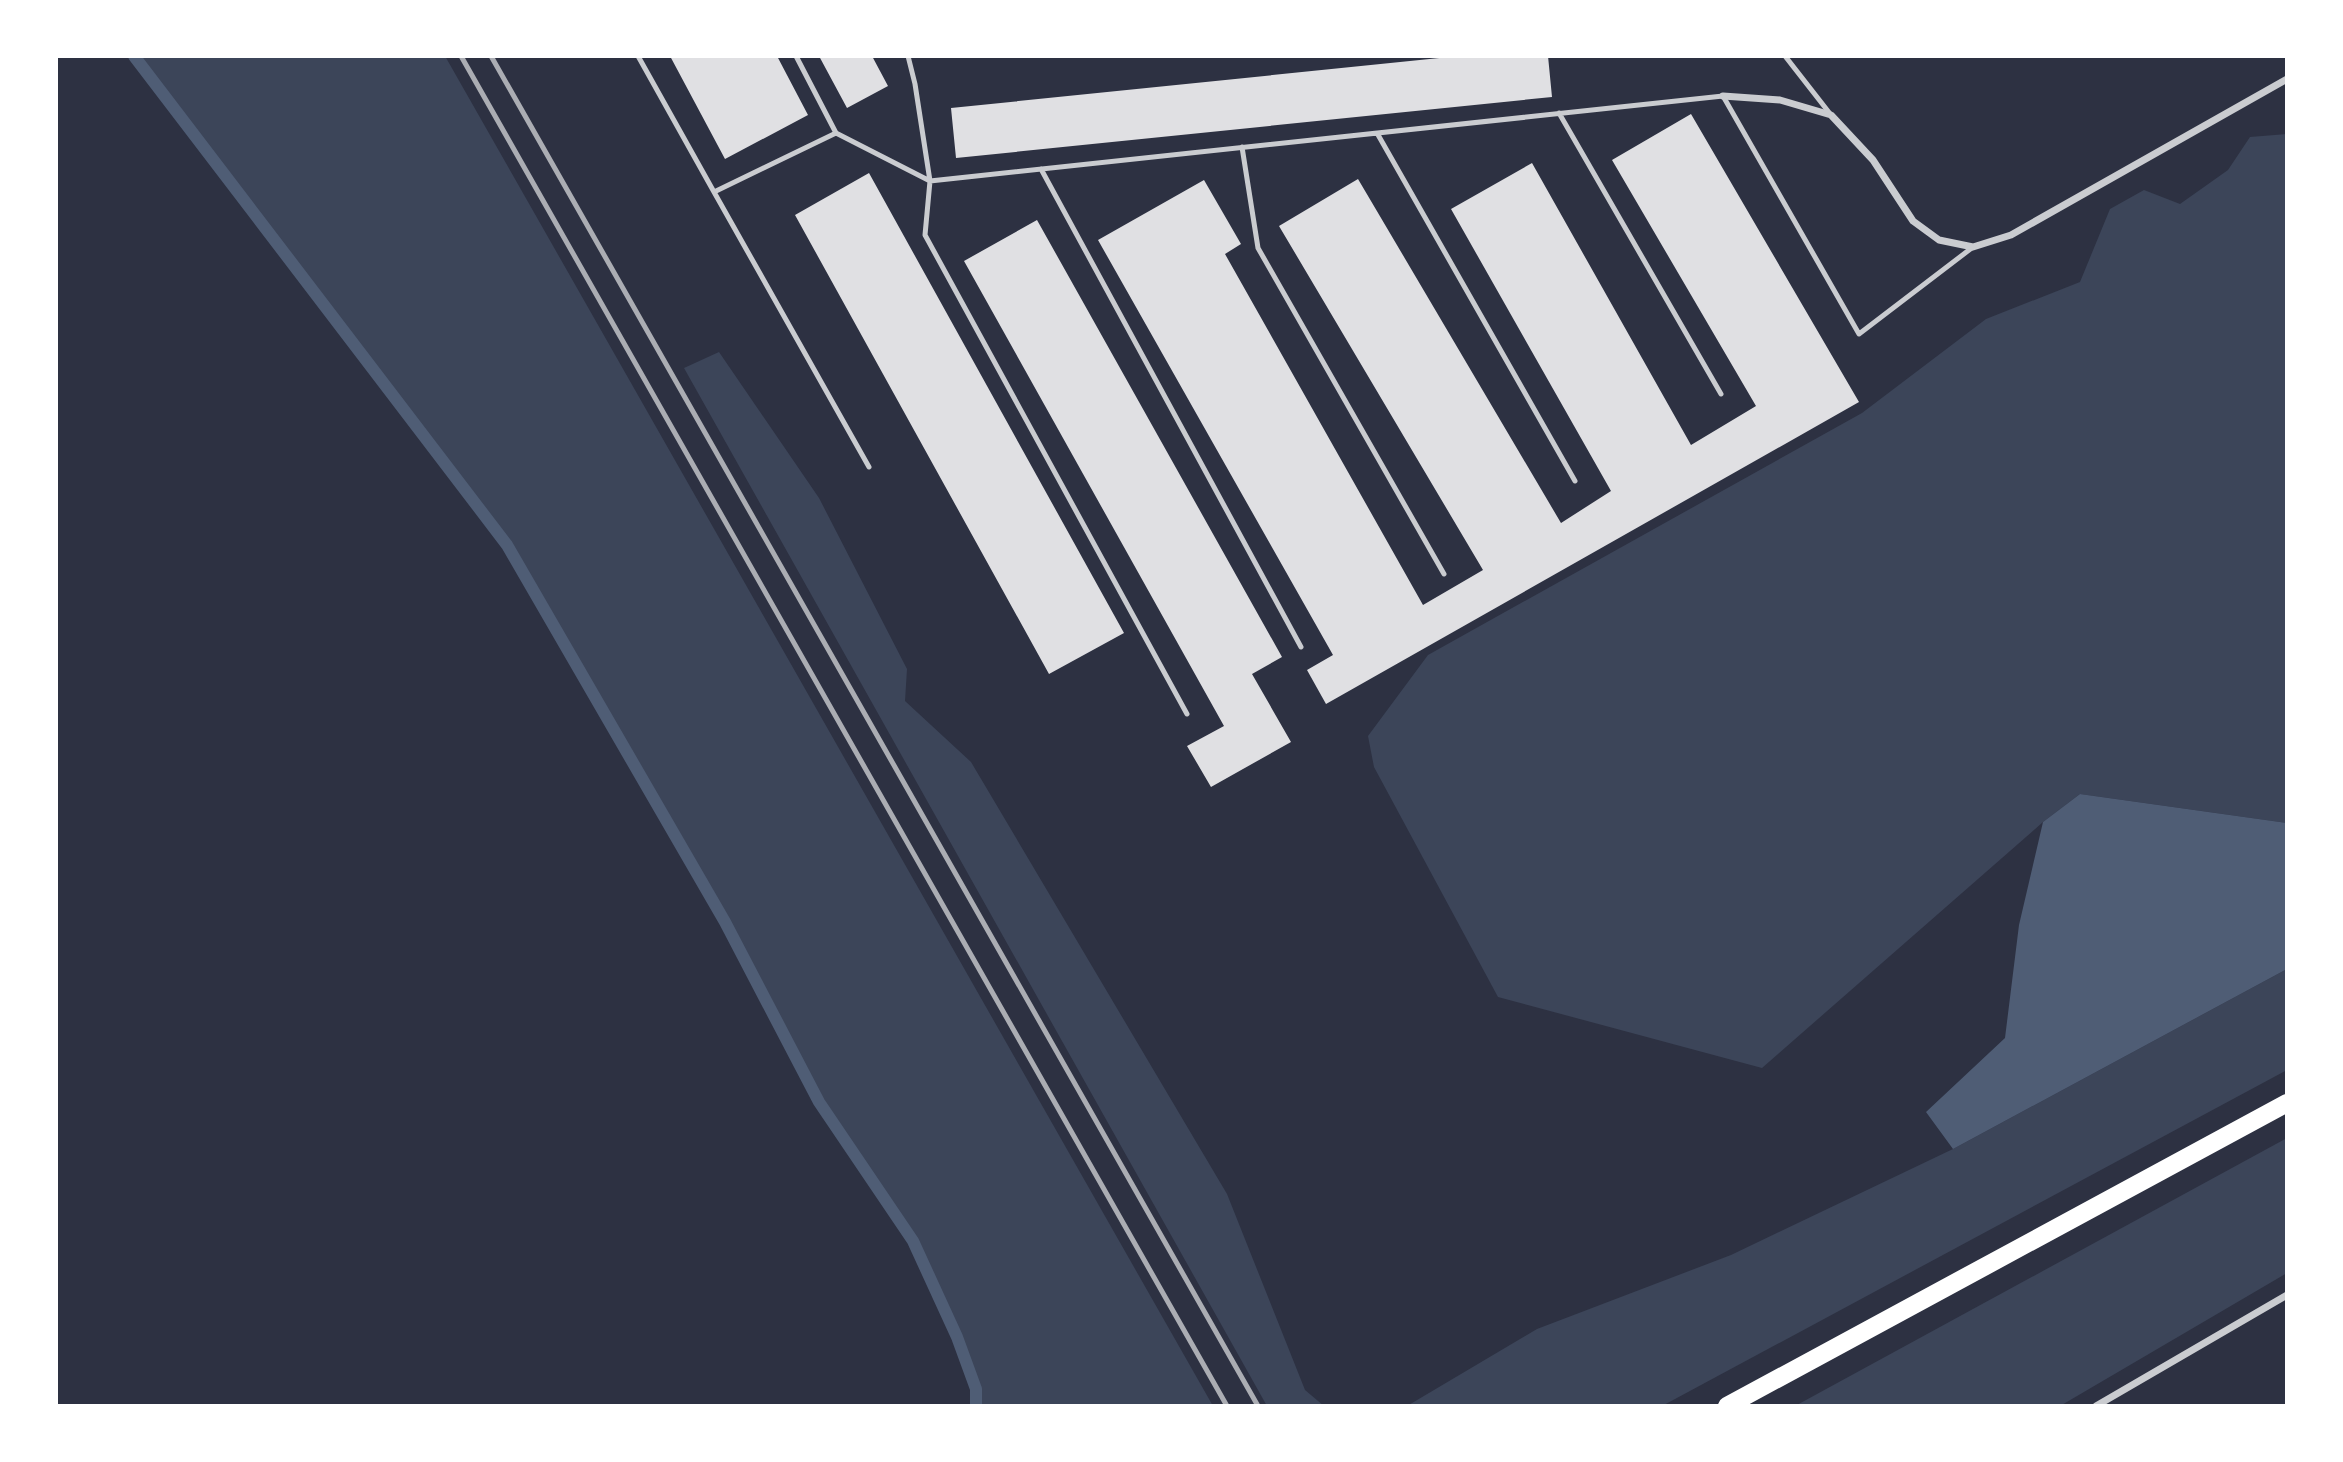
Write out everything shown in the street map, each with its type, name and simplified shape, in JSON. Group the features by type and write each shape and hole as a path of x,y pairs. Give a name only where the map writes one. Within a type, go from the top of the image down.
{"main road":[{"path":"1727,1406 2287,1103"}],"street":[{"path":"1723,96 1780,100 1831,115 1873,160 1913,221 1939,240 1973,247 2011,235 2287,79"},
{"path":"2096,1406 2287,1295"}],"lane":[{"path":"638,56 869,467"},
{"path":"796,56 836,133 930,181 1723,96 1858,334 1973,247"},
{"path":"908,56 930,181 925,235 1186,714"},
{"path":"1785,56 1831,115"},
{"path":"1559,113 1721,394"},
{"path":"714,192 836,133"},
{"path":"1377,133 1575,481"},
{"path":"1242,147 1258,248 1444,574"},
{"path":"1041,169 1301,647"}],"shaded area":[{"path":"134,56 445,56 1213,1406 976,1406 976,1389 957,1337 913,1241 819,1102 725,922 507,545"},
{"path":"2287,134 2287,823 2080,794 2043,822 1762,1068 1498,997 1374,767 1368,736 1428,655 1862,413 1986,319 2080,282 2110,209 2144,190 2180,204 2228,170 2250,137"},
{"path":"719,352 819,498 907,669 905,701 971,762 1227,1194 1305,1390 1324,1406 1267,1406 684,368"},
{"path":"2080,794 2287,823 2287,969 1953,1149 1926,1112 2005,1038 2019,925 2043,822"},
{"path":"2287,969 2287,1070 1662,1406 1407,1406 1537,1329 1731,1255 1953,1149"},
{"path":"2287,1138 2287,1273 2060,1406 1795,1406"}],"building":[{"path":"670,56 777,56 808,115 725,159"},
{"path":"819,56 872,56 888,86 847,108"},
{"path":"1459,56 1548,56 1552,97 956,158 951,108"},
{"path":"1691,114 1859,402 1326,704 1307,670 1333,655 1098,240 1204,180 1241,244 1225,254 1423,605 1483,570 1279,226 1358,179 1561,523 1611,491 1451,209 1532,163 1691,445 1756,406 1612,160"},
{"path":"869,173 1124,633 1049,674 795,215"},
{"path":"1037,220 1282,657 1252,674 1291,742 1211,787 1187,746 1224,726 964,261"}],"waterway":[{"path":"134,56 507,545 725,922 819,1102 913,1241 957,1337 976,1389 976,1406"}],"railway":[{"path":"461,56 1227,1406"},
{"path":"491,56 1258,1406"}]}
